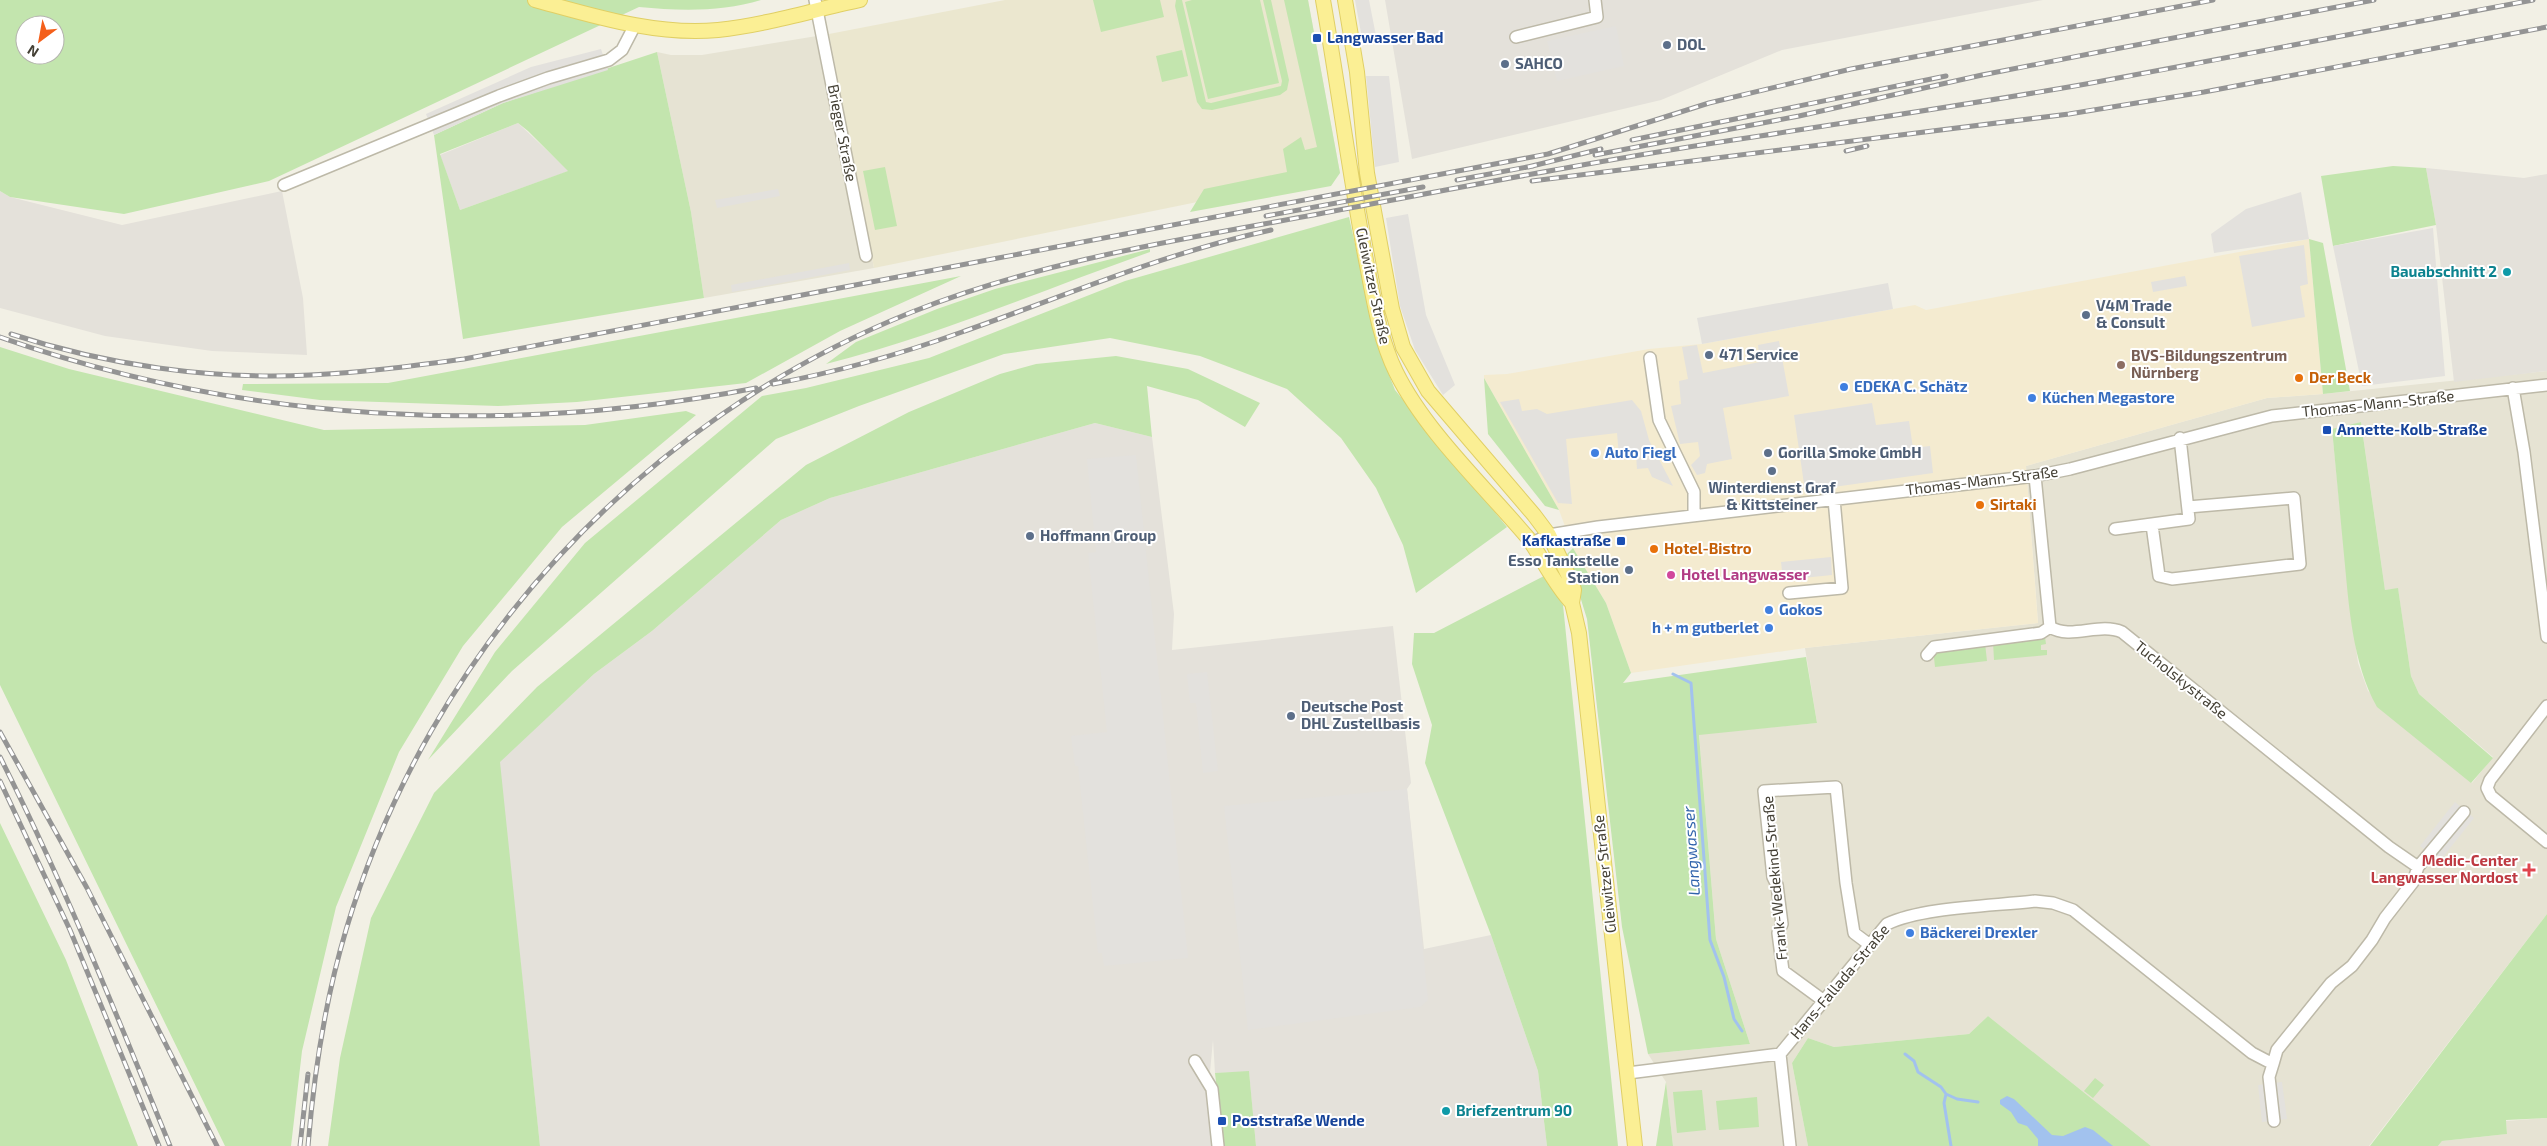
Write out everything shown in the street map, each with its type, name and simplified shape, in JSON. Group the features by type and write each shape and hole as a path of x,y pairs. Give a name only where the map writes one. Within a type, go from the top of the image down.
{"main road":[{"path":"535,0 635,25 677,31 717,30 816,5 860,0"},
{"name":"Gleiwitzer Straße","path":"1323,0 1356,210 1377,318 1388,355 1405,388 1425,417 1532,543 1563,593 1572,603"},
{"name":"Gleiwitzer Straße","path":"1345,0 1357,72 1367,173 1390,302 1400,340 1414,370 1428,391 1549,535 1574,590 1572,603 1578,633 1635,1146"}],"street":[{"path":"1516,37 1597,18 1595,0"},
{"name":"Brieger Straße","path":"816,5 866,256"},
{"path":"284,185 499,96 548,78 609,60 622,50 635,25"},
{"path":"1650,358 1659,420 1694,492 1694,515"},
{"name":"Thomas-Mann-Straße","path":"1532,543 1549,535 1694,515 2035,476 2078,467 2180,438 2272,416 2547,385"},
{"path":"2513,388 2524,452 2547,637"},
{"path":"2115,530 2189,519 2180,438"},
{"path":"1927,655 1934,647 2041,633 2050,628 2035,476"},
{"path":"1789,593 1842,588 1834,498"},
{"path":"2152,526 2159,576 2172,579 2300,564 2294,498 2188,507"},
{"name":"Tucholskystraße","path":"2050,628 2062,632 2105,627 2122,632 2389,847 2418,867"},
{"path":"2547,706 2490,780 2487,788 2491,796 2547,842"},
{"name":"Frank-Wedekind-Straße","path":"1824,1002 1783,971 1778,933 1782,924 1777,885 1773,877 1764,791 1836,787 1846,884 1854,933 1870,945"},
{"path":"2274,1121 2269,1077 2277,1050 2339,974 2352,966 2412,882 2418,867 2464,812"},
{"name":"Hans-Fallada-Straße","path":"1628,1073 1780,1054 1887,924 1902,917 2035,901 2053,903 2077,913 2252,1052 2273,1064"},
{"path":"1780,1054 1790,1146"},
{"path":"1195,1061 1212,1089 1218,1146"}],"shaded area":[{"path":"1005,0 1308,0 1340,173 874,268 829,34"},
{"path":"1355,0 1369,0 1377,41 1363,44"},
{"path":"1385,0 2043,0 1782,50 1661,100 1412,159"},
{"path":"1616,26 1624,66 1557,81 1547,41"},
{"path":"829,34 874,268 704,298 691,212 657,52 671,55 702,55"},
{"path":"601,49 608,70 503,103 434,135 426,114 531,67"},
{"path":"1366,76 1389,76 1399,162 1375,167"},
{"path":"518,123 569,171 460,210 440,155"},
{"path":"2426,168 2524,178 2547,174 2547,371 2454,382 2436,225"},
{"path":"778,189 780,196 717,208 715,200"},
{"path":"0,191 10,197 122,225 282,191 303,298 307,355 212,351 105,336 0,308"},
{"path":"2301,192 2309,239 2214,253 2211,234 2246,209"},
{"path":"1408,214 1426,315 1455,385 1443,395 1415,350 1400,306 1386,218"},
{"path":"2433,228 2445,376 2362,386 2333,246"},
{"path":"2309,239 2323,394 2267,398 2026,466 2038,623 1805,648 1631,673 1606,603 1573,548 1559,510 1484,378 1484,375 1507,374 1649,349 1702,344 1915,305 1926,310"},
{"path":"2304,245 2308,284 2300,286 2305,317 2252,327 2239,256"},
{"path":"849,263 850,270 732,292 731,285"},
{"path":"2185,276 2187,286 2153,292 2151,282"},
{"path":"1888,283 1893,309 1702,344 1697,318"},
{"path":"1779,341 1789,396 1723,408 1732,459 1707,464 1705,473 1697,475 1691,465 1700,456 1698,442 1680,444 1671,406 1681,404 1679,381 1688,379 1682,347 1697,345 1703,373 1760,362 1758,345"},
{"path":"2547,371 2547,914 2369,1146 2151,1146 1988,1016 1969,1034 1834,1047 1808,1038 1792,1063 1808,1146 1673,1146 1666,1082 1648,1054 1750,1044 1716,939 1699,734 1817,723 1805,648 2038,623 2026,466 2267,398","holes":["2361,422 2385,590 2398,589 2411,676 2419,694 2493,757 2472,783 2368,691 2358,663 2348,588 2332,430"]},
{"path":"1519,399 1522,411 1537,409 1547,414 1632,400 1641,411 1649,440 1673,486 1652,477 1648,468 1637,469 1636,455 1619,456 1617,433 1566,439 1572,504 1558,503 1500,402"},
{"path":"1872,403 1876,425 1909,421 1913,448 1930,446 1933,473 1805,491 1794,415"},
{"path":"1095,423 1152,437 1174,614 1172,650 1393,626 1411,783 1407,789 1424,949 1491,935 1538,1071 1547,1146 1256,1146 1249,1072 1215,1073 1213,1040 1207,1104 1212,1146 540,1146 499,762 594,674 652,631 781,520 830,498"},
{"path":"1136,455 1188,958 1104,966 1102,953 1098,953 1078,766 1075,766 1071,736 1107,732 1088,553 1096,552 1087,459"},
{"path":"1831,557 1832,575 1783,580 1781,562"},
{"path":"1207,672 1218,771 1203,773 1196,703 1190,703 1187,674"},
{"path":"1407,789 1428,1000 1420,1007 1248,1030 1224,806"},
{"path":"2455,802 2474,818 2439,862 2420,846"},
{"path":"2282,1082 2287,1119 2262,1122 2258,1085"},
{"path":"2547,1118 2547,1146 2438,1146 2442,1141 2507,1134 2506,1121"}],"green space":[{"path":"0,0 761,0 731,7 701,10 639,7 269,181 124,214 10,197 0,191"},
{"path":"1093,0 1160,0 1164,17 1101,32"},
{"path":"1176,0 1182,0 1206,102 1211,103 1281,86 1282,81 1263,0 1271,0 1289,80 1287,90 1280,95 1212,110 1202,109 1197,102 1175,6"},
{"path":"1192,0 1260,0 1279,83 1208,99 1185,2"},
{"path":"1284,0 1308,0 1340,173 1331,186 1190,212 1204,189 1287,172 1283,149 1301,137 1305,150 1317,147"},
{"path":"1182,50 1188,76 1162,82 1156,56"},
{"path":"657,52 691,212 704,298 463,339 434,135 503,103","holes":["518,123 568,171 460,210 440,154"]},
{"path":"2393,166 2426,168 2436,225 2333,246 2321,176"},
{"path":"885,167 897,226 875,230 863,171"},
{"path":"1349,217 1378,347 1395,390 1507,527 1416,593 1403,545 1376,488 1341,438 1287,389 1200,356 1110,338 1004,354 859,406 776,439 512,671 428,760 495,652 585,543 762,396 806,388 929,358 1125,281"},
{"path":"2309,239 2323,243 2350,391 2323,394"},
{"path":"1150,249 1150,252 949,326 867,353 826,364 856,342 937,309 995,289"},
{"path":"961,276 840,331 746,383 577,402 498,406 320,400 242,390 243,384 388,383"},
{"path":"0,347 69,369 324,430 585,425 686,411 696,415 562,527 463,646 399,752 336,907 302,1051 291,1146 225,1146 0,685"},
{"path":"1116,356 1188,369 1260,403 1245,427 1198,400 1147,386 1152,437 1095,423 830,498 781,520 652,631 594,674 500,762 540,1146 328,1146 340,1058 371,918 434,793 537,687 806,465 909,412 1000,374 1036,364"},
{"path":"1484,378 1559,510 1545,506 1488,434"},
{"path":"2361,422 2385,590 2398,588 2411,676 2419,694 2493,758 2471,783 2377,707 2362,671 2350,614 2332,429"},
{"path":"1573,548 1606,603 1631,673 1623,683 1806,657 1817,723 1699,735 1716,939 1750,1044 1648,1054 1622,927 1587,619 1567,554"},
{"path":"1544,576 1563,605 1618,1146 1547,1146 1538,1071 1491,935 1425,763 1432,725 1412,664 1414,633 1434,633"},
{"path":"2045,637 2046,644 2041,645 2041,650 2047,650 2047,655 1994,660 1993,642"},
{"path":"1985,643 1987,661 1935,667 1933,648"},
{"path":"0,823 66,960 138,1146 0,1146"},
{"path":"2547,914 2547,1118 2506,1120 2507,1134 2442,1141 2438,1146 2370,1146"},
{"path":"1988,1016 2151,1146 1808,1146 1792,1063 1808,1038 1834,1047 1969,1034"},
{"path":"1249,1071 1256,1146 1223,1146 1215,1073"},
{"path":"2095,1078 2104,1085 2093,1098 2084,1091"},
{"path":"1666,1082 1673,1146 1656,1146"},
{"path":"1702,1090 1706,1130 1677,1133 1673,1092"},
{"path":"1757,1097 1759,1127 1719,1130 1716,1101"}],"water":[{"path":"2007,1096 2014,1099 2052,1135 2063,1136 2085,1127 2093,1130 2113,1146 2038,1146 2038,1139 2027,1126 2018,1123 2011,1112 2000,1104 2000,1100"}],"waterway":[{"name":"Langwasser","path":"1673,674 1691,683 1710,940 1724,977 1734,1019 1742,1031"},
{"name":"Langwasser","path":"1905,1054 1914,1061 1918,1072 1941,1087 1946,1094 1957,1099 1978,1102"},
{"name":"Langwasser","path":"1946,1094 1944,1103 1951,1146"}],"railway":[{"path":"11,334 47,345 121,362 159,368 234,375 329,374 464,359 1548,154 1709,103 1851,69 2213,0"},
{"path":"1595,155 1799,116 1982,75 2374,0"},
{"path":"308,1146 321,1037 332,983 346,930 383,827 431,730 490,640 559,556 636,481 721,415 814,358 912,312 961,294 1060,265 1161,243 1592,163 2086,84 2533,0"},
{"path":"1532,181 2069,114 2204,92 2547,27"},
{"path":"1632,140 1946,76"},
{"path":"1846,151 1867,146"},
{"path":"1528,167 1601,149"},
{"path":"1457,180 1533,166"},
{"path":"1266,216 1423,187"},
{"path":"773,384 869,362 916,348 1153,263 1271,230"},
{"path":"0,337 91,366 185,388 279,403 375,413 470,416 566,413 662,403 756,388"},
{"path":"0,732 87,888 217,1146"},
{"path":"0,757 68,901 170,1146"},
{"path":"0,781 70,930 159,1146"},
{"path":"300,1146 308,1074"}],"place":[{"name":"Langwasser Bad","path":"1317,38"},
{"name":"DOL","path":"1667,45"},
{"name":"SAHCO","path":"1505,64"},
{"name":"Bauabschnitt 2","path":"2507,272"},
{"name":"V4M Trade & Consult","path":"2086,315"},
{"name":"471 Service","path":"1709,355"},
{"name":"BVS-Bildungszentrum Nürnberg","path":"2121,365"},
{"name":"Der Beck","path":"2299,378"},
{"name":"EDEKA C. Schätz","path":"1844,387"},
{"name":"Küchen Megastore","path":"2032,398"},
{"name":"Annette-Kolb-Straße","path":"2327,430"},
{"name":"Auto Fiegl","path":"1595,453"},
{"name":"Gorilla Smoke GmbH","path":"1768,453"},
{"name":"Winterdienst Graf & Kittsteiner","path":"1772,471"},
{"name":"Sirtaki","path":"1980,505"},
{"name":"Hoffmann Group","path":"1030,536"},
{"name":"Kafkastraße","path":"1621,541"},
{"name":"Hotel-Bistro","path":"1654,549"},
{"name":"Esso Tankstelle Station","path":"1629,570"},
{"name":"Hotel Langwasser","path":"1671,575"},
{"name":"Gokos","path":"1769,610"},
{"name":"h + m gutberlet","path":"1769,628"},
{"name":"Deutsche Post DHL Zustellbasis","path":"1291,716"},
{"name":"Medic-Center Langwasser Nordost","path":"2529,870"},
{"name":"Bäckerei Drexler","path":"1910,933"},
{"name":"Briefzentrum 90","path":"1446,1111"},
{"name":"Poststraße Wende","path":"1222,1121"}]}
